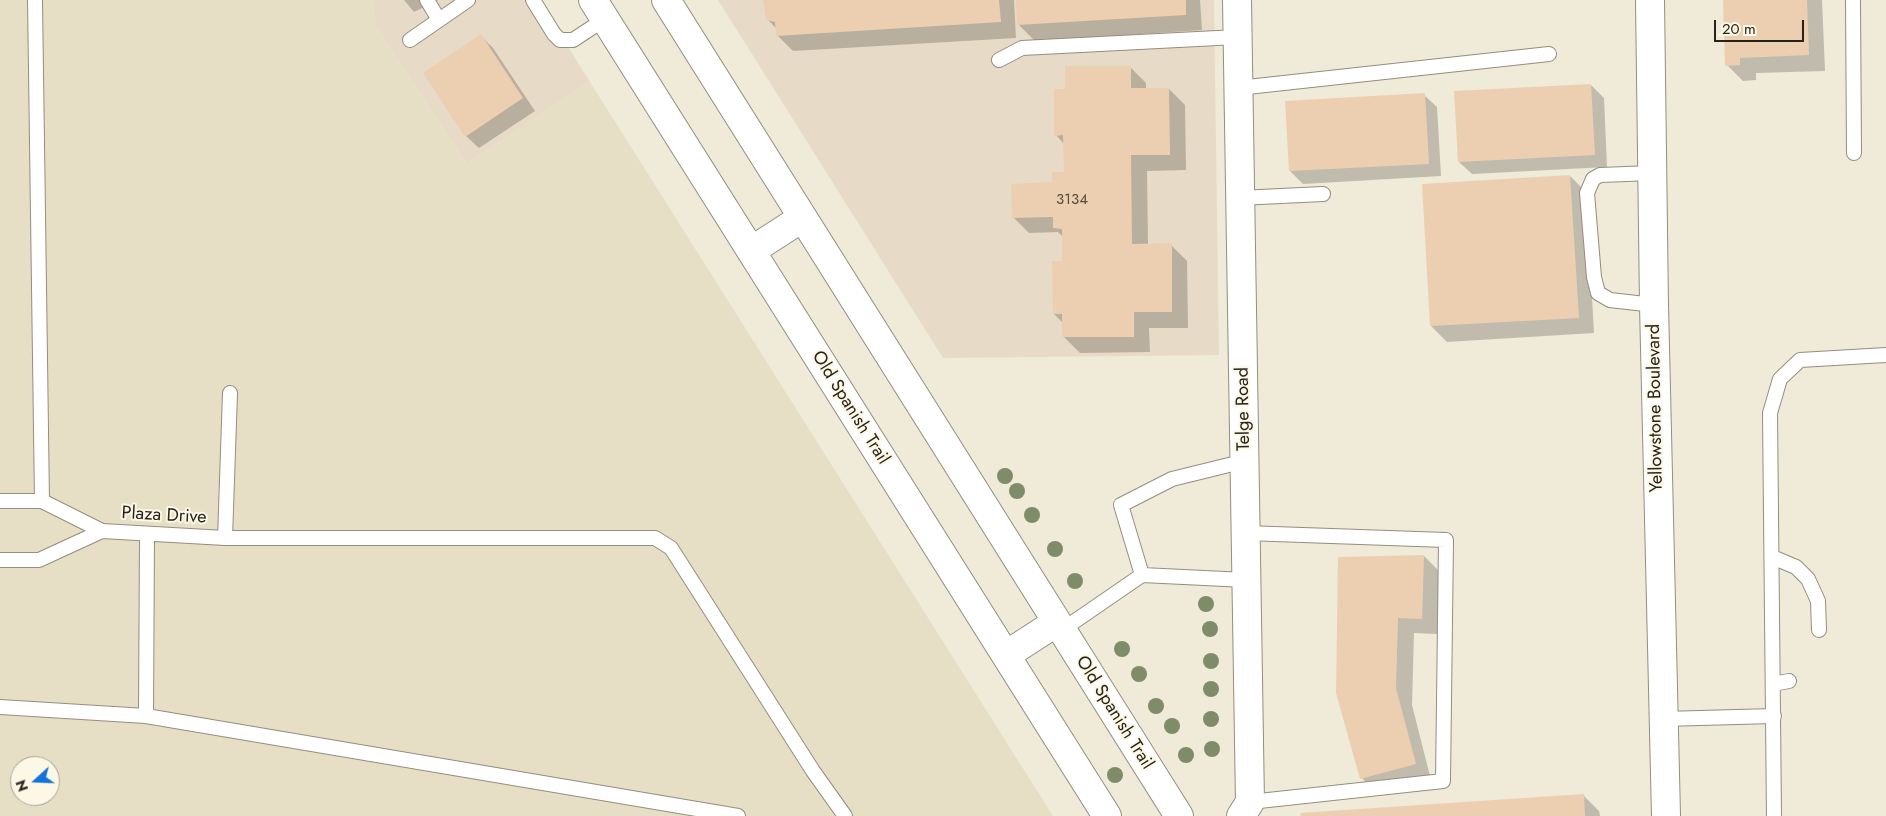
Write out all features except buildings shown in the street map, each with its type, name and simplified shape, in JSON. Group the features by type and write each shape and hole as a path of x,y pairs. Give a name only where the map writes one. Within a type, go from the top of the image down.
{"main road":[{"name":"Old Spanish Trail","path":"666,0 1180,816"},
{"name":"Telge Road","path":"1237,0 1246,580 1246,809"},
{"name":"Yellowstone Boulevard","path":"1650,0 1654,305 1666,816"},
{"name":"Old Spanish Trail","path":"599,10 1107,816"},
{"path":"751,251 802,218"},
{"path":"1006,655 1059,626"}],"lane":[{"path":"35,0 42,501"},
{"path":"427,0 439,20"},
{"path":"410,40 468,0"},
{"path":"533,0 554,34 560,40 573,40 599,10"},
{"path":"1853,0 1854,154"},
{"path":"999,60 1022,48 1238,37"},
{"path":"1238,88 1549,54"},
{"path":"1652,173 1600,175 1592,179 1587,193 1594,277 1598,293 1610,300 1654,305"},
{"path":"1239,198 1323,194"},
{"path":"1774,816 1770,413 1780,379 1800,360 1886,355"},
{"path":"224,538 230,393"},
{"path":"1142,575 1121,505 1172,479 1244,461"},
{"name":"Plaza Drive","path":"0,500 42,501 102,531 147,534 224,538 655,538 671,548 812,771 844,816"},
{"name":"Plaza Drive","path":"0,560 39,560 102,531"},
{"path":"1245,533 1446,540 1443,781 1246,809"},
{"path":"146,716 147,534"},
{"path":"1772,556 1796,567 1808,579 1818,602 1819,630"},
{"path":"1059,626 1142,575 1246,580"},
{"path":"1773,684 1790,681"},
{"path":"0,707 146,716 738,816"},
{"path":"1664,719 1774,716"}],"shaded area":[{"path":"0,0 372,0 375,25 467,164 590,82 1053,816 0,816"},
{"path":"372,0 539,0 590,82 467,164 375,25"},
{"path":"718,0 1214,0 1219,355 943,358"}]}
